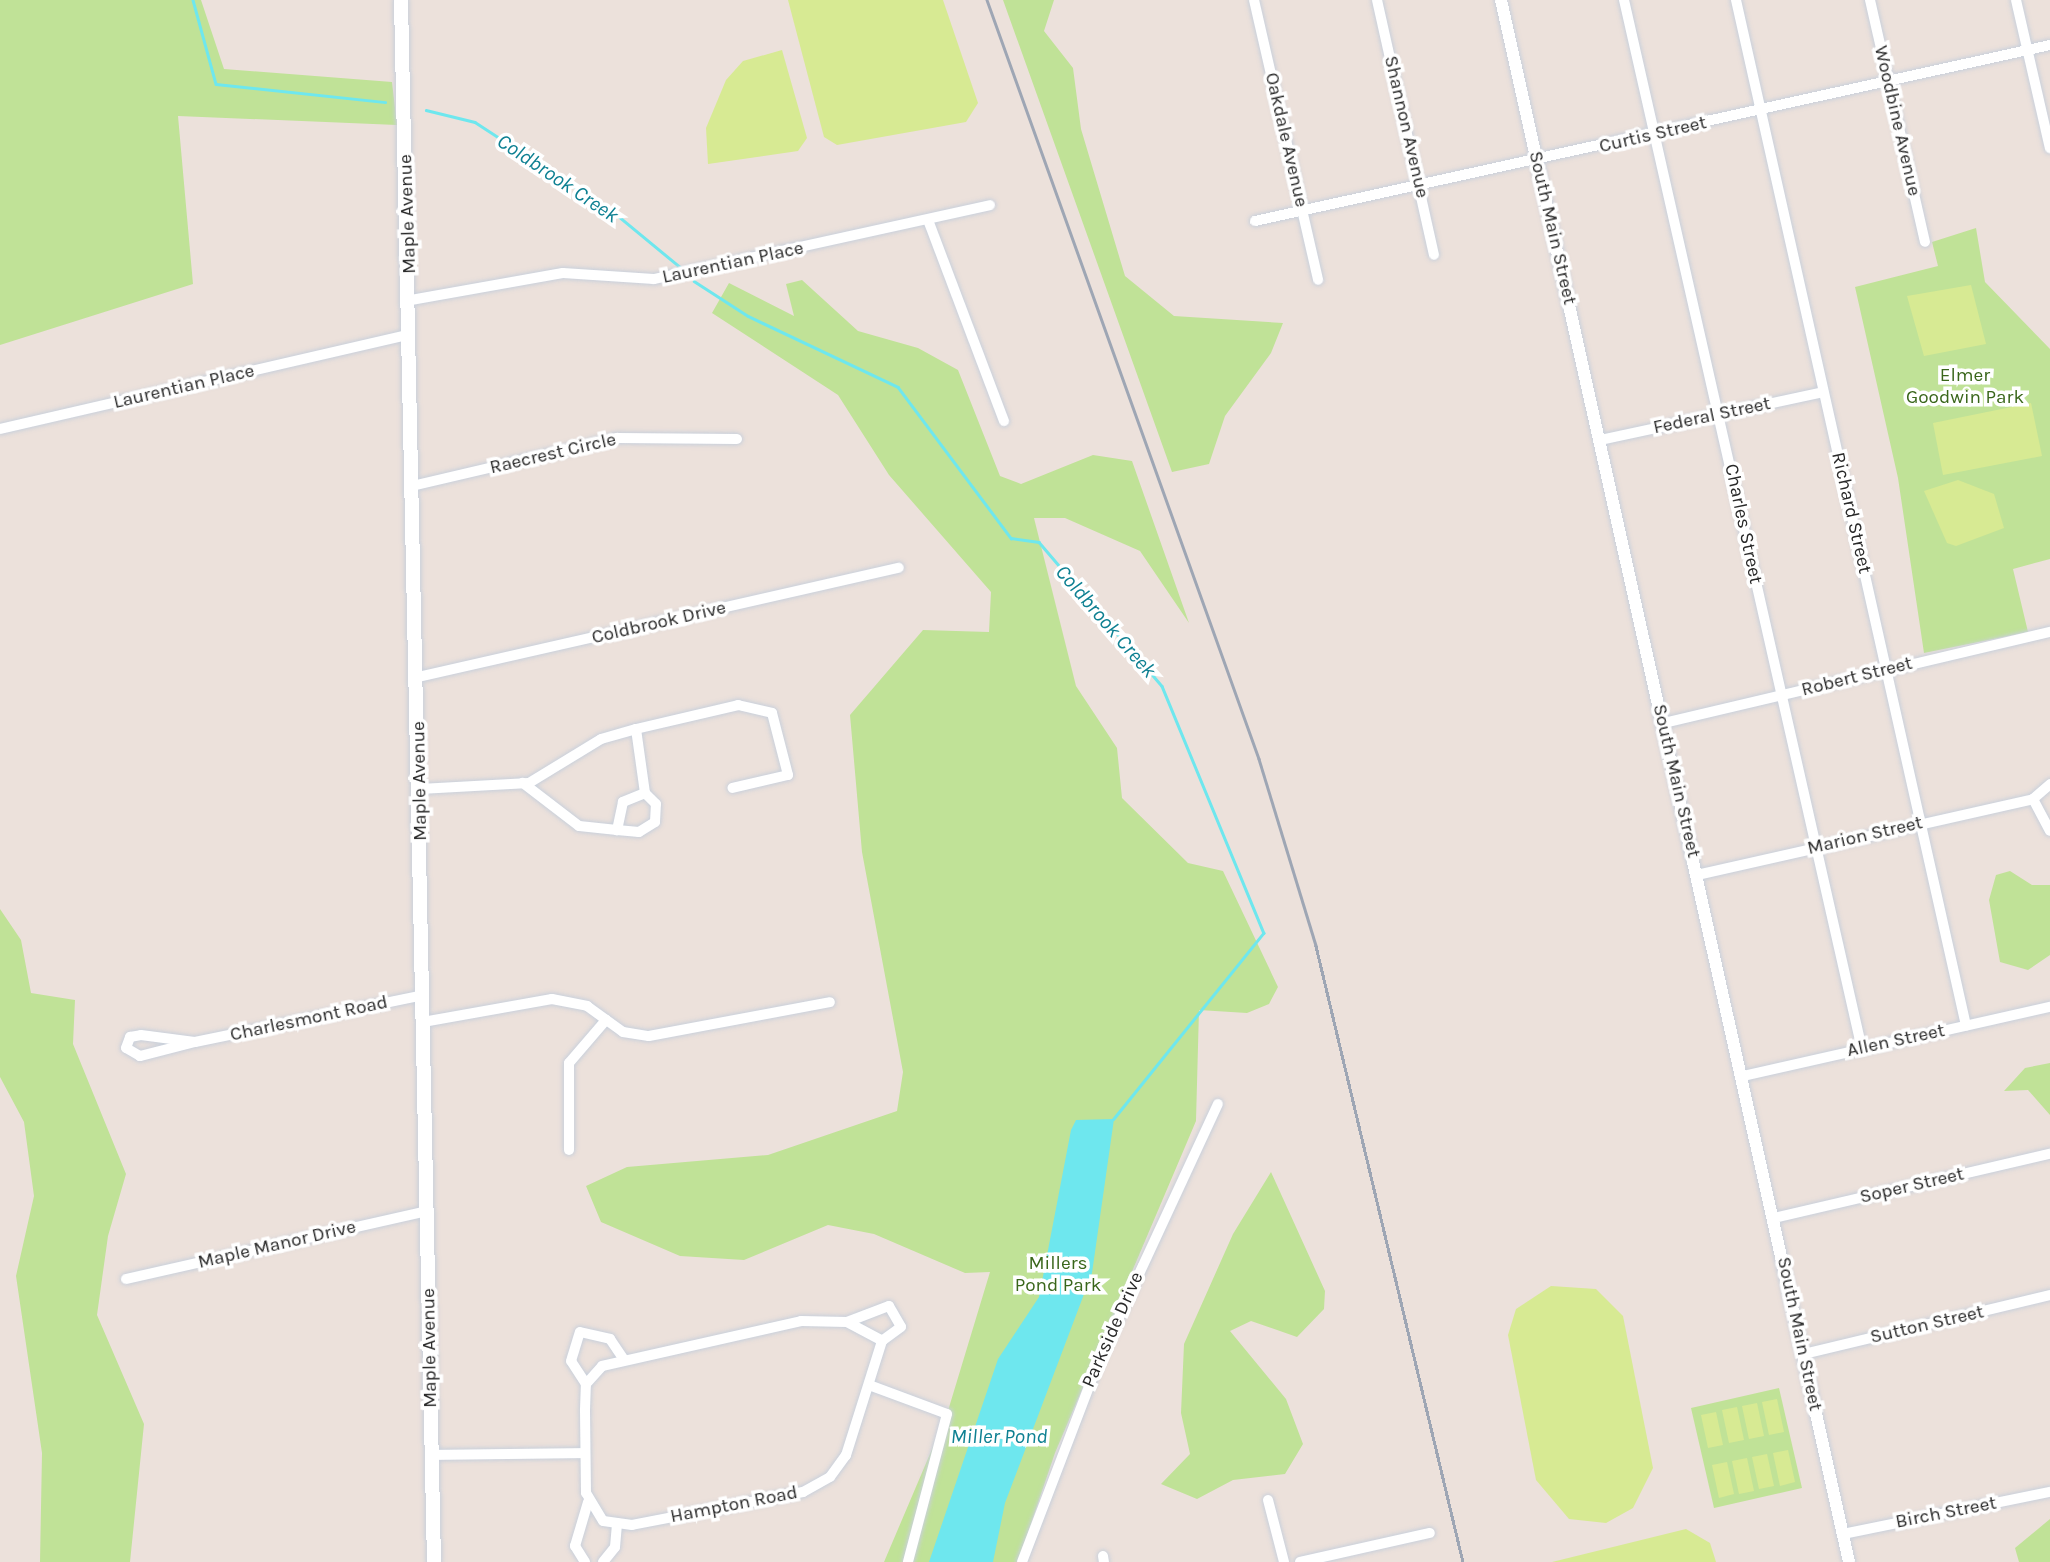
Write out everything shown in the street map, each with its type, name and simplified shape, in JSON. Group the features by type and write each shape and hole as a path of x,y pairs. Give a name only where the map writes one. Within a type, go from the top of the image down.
{"main road":[{"name":"Maple Avenue","path":"401,0 411,300 408,335 418,677 434,1562"}],"street":[{"name":"Oakdale Avenue","path":"1254,0 1318,280"},
{"name":"Shannon Avenue","path":"1377,0 1434,254"},
{"name":"South Main Street","path":"1501,0 1743,1076 1849,1562"},
{"name":"Charles Street","path":"1625,0 1862,1049"},
{"name":"Richard Street","path":"1736,0 1966,1026"},
{"name":"Woodbine Avenue","path":"1870,0 1924,242"},
{"path":"2016,0 2050,148"},
{"name":"Curtis Street","path":"1255,221 1537,161 2050,45"},
{"name":"Laurentian Place","path":"411,300 563,273 654,279 990,205"},
{"path":"928,220 1004,421"},
{"name":"Laurentian Place","path":"0,429 408,335"},
{"name":"Federal Street","path":"1600,440 1823,392"},
{"name":"Raecrest Circle","path":"412,486 617,438 737,439"},
{"name":"Coldbrook Drive","path":"418,677 899,568"},
{"name":"Robert Street","path":"1664,723 2050,632"},
{"path":"420,789 523,783 561,768 601,739 636,729 738,705 772,713 788,775 732,788"},
{"path":"523,783 579,826 639,832 655,822 656,804 645,793 636,729"},
{"name":"Marion Street","path":"1697,875 2033,799 2050,784"},
{"path":"617,830 623,802 645,793"},
{"path":"2033,799 2050,831"},
{"name":"Charlesmont Road","path":"195,1042 141,1035 130,1037 126,1048 140,1056 423,995"},
{"path":"423,1022 552,999 587,1006 623,1032 649,1036 830,1002"},
{"name":"Allen Street","path":"1743,1076 2050,1006"},
{"path":"569,1150 569,1063 606,1020"},
{"name":"Parkside Drive","path":"1022,1562 1100,1357 1218,1104"},
{"name":"Soper Street","path":"1774,1217 2050,1154"},
{"name":"Maple Manor Drive","path":"126,1279 427,1210"},
{"name":"Sutton Street","path":"1804,1354 2050,1295"},
{"name":"Hampton Road","path":"586,1384 602,1366 623,1357 687,1352 790,1323 847,1322 889,1306 901,1327 882,1340 846,1455 830,1477 809,1490 617,1525"},
{"name":"Hampton Road","path":"847,1322 882,1340"},
{"path":"585,1562 575,1546 588,1502 585,1453 586,1384 571,1361 580,1332 610,1339 623,1357"},
{"path":"869,1385 947,1414 908,1562"},
{"path":"432,1455 585,1453"},
{"name":"Birch Street","path":"1843,1534 2050,1492"},
{"path":"1268,1500 1284,1562"},
{"path":"588,1502 603,1521 617,1525 615,1547 603,1562"},
{"path":"1300,1562 1430,1533"}],"green space":[{"path":"0,0 201,0 224,69 392,82 397,125 178,116 193,284 0,345"},
{"path":"788,0 943,0 978,103 966,122 837,145 824,137"},
{"path":"1003,0 1054,0 1044,31 1073,68 1081,129 1125,276 1174,316 1283,323 1271,353 1225,416 1209,464 1172,472"},
{"path":"782,50 807,138 798,151 708,164 706,128 726,80 743,61"},
{"name":"Elmer Goodwin Park","path":"1976,228 1985,282 2050,349 2050,559 2013,569 2028,632 1924,653 1898,478 1855,287 1938,266 1932,242"},
{"name":"Millers Pond Park","path":"802,280 858,331 918,348 958,370 1000,476 1021,484 1093,455 1132,461 1189,623 1140,551 1065,518 1034,518 1076,686 1117,748 1122,798 1188,863 1223,871 1278,987 1269,1004 1247,1013 1199,1010 1196,1121 1055,1453 1018,1562 884,1562 947,1414 990,1272 965,1273 874,1234 828,1225 744,1260 680,1256 601,1222 586,1186 627,1167 768,1155 897,1111 903,1072 862,852 850,715 923,630 989,632 991,592 889,475 838,395 712,313 729,283 794,316 786,284"},
{"path":"1971,285 1986,344 1924,356 1907,296"},
{"path":"2031,403 2042,456 1943,475 1933,423"},
{"path":"1958,480 1994,494 2004,528 1956,546 1947,543 1924,491"},
{"path":"2010,871 2032,885 2050,885 2050,955 2028,970 2000,962 1989,900 1996,875"},
{"path":"0,909 21,940 31,993 75,1000 73,1044 126,1174 108,1236 97,1315 144,1424 130,1562 40,1562 42,1453 16,1276 34,1196 24,1122 0,1077"},
{"path":"2050,1063 2050,1115 2028,1090 2004,1091 2025,1068"},
{"path":"1271,1172 1325,1291 1324,1309 1297,1337 1251,1321 1230,1331 1286,1399 1303,1444 1285,1474 1233,1480 1197,1499 1161,1484 1190,1454 1181,1413 1184,1344 1233,1234"},
{"path":"1551,1286 1596,1289 1623,1316 1653,1468 1633,1508 1606,1523 1569,1519 1536,1480 1508,1335 1516,1309"},
{"path":"1779,1388 1802,1488 1714,1508 1691,1408"},
{"path":"1777,1399 1784,1432 1769,1435 1762,1402"},
{"path":"1757,1403 1764,1436 1749,1439 1742,1406"},
{"path":"1737,1407 1744,1440 1729,1443 1722,1410"},
{"path":"1716,1412 1723,1445 1708,1448 1701,1415"},
{"path":"1788,1450 1795,1482 1780,1486 1773,1453"},
{"path":"1767,1454 1774,1486 1759,1489 1752,1457"},
{"path":"1747,1458 1754,1491 1739,1494 1732,1461"},
{"path":"1727,1462 1734,1494 1719,1498 1712,1465"},
{"path":"2050,1519 2050,1562 2019,1562 2015,1548"},
{"path":"1686,1529 1710,1543 1716,1562 1552,1562"}],"water":[{"name":"Miller Pond","path":"1114,1119 1092,1273 1005,1503 993,1562 929,1562 998,1359 1039,1297 1071,1130 1076,1120"}],"waterway":[{"name":"Coldbrook Creek","path":"193,0 216,84 385,102"},
{"name":"Coldbrook Creek","path":"426,110 475,122 617,215 680,267"},
{"name":"Coldbrook Creek","path":"694,281 748,316 898,387 1011,538 1039,542 1162,686 1264,933 1114,1119"}],"railway":[{"path":"987,0 1259,759 1316,946 1463,1562"}]}
